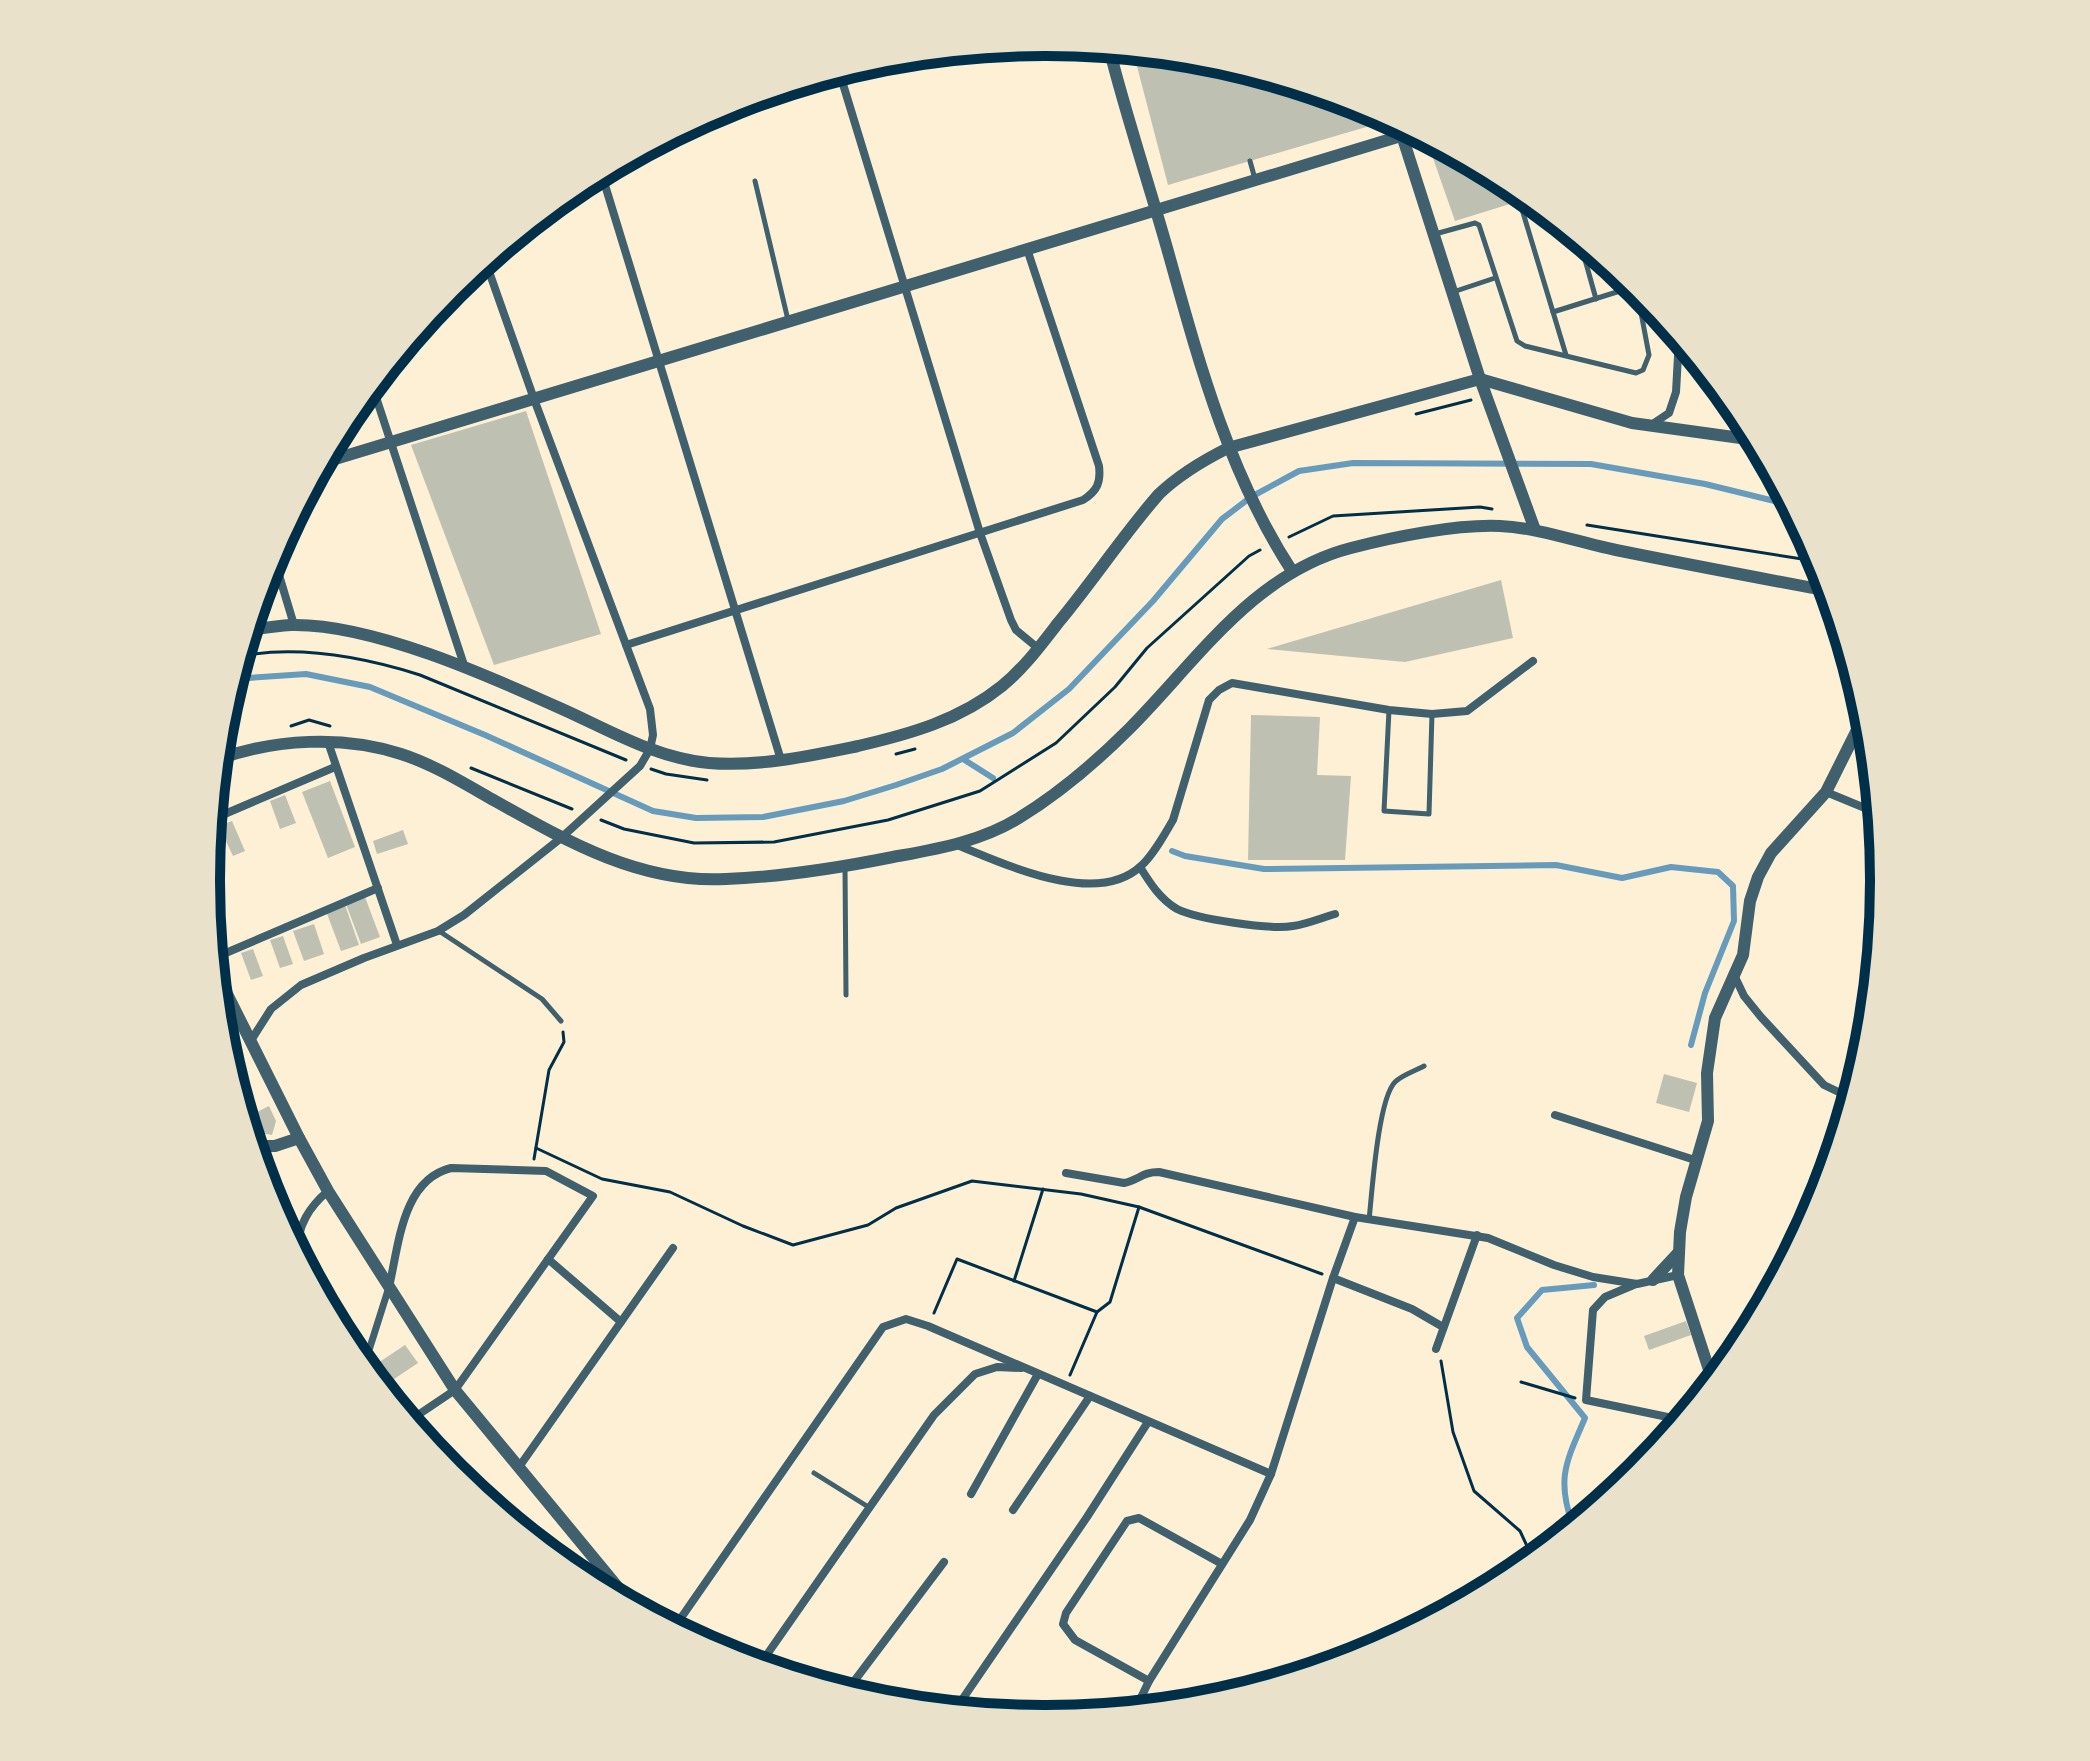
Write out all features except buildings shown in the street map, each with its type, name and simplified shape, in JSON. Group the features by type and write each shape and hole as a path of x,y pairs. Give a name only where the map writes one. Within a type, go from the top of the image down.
{"street":[{"path":"1112,59 1193,342 1230,453 1278,550 1292,571"},
{"path":"842,82 980,533 1016,630 1039,649"},
{"path":"337,458 1255,180 1394,134"},
{"path":"1408,140 1433,234 1480,379 1533,524"},
{"path":"605,184 781,760"},
{"path":"626,645 1083,500 1095,492 1100,480 1099,466 1027,249"},
{"path":"250,1042 271,1009 301,985 438,931 464,915 561,838 638,768 650,749 653,721 489,272"},
{"path":"1651,425 1669,413 1676,392 1678,353"},
{"path":"260,629 294,625 388,641 465,668 650,749 707,762 743,764 781,760 901,736 940,723 973,706 1003,685 1039,649 1159,494 1178,476 1230,453 1480,379 1632,423 1741,438"},
{"path":"376,399 465,668"},
{"path":"231,756 260,747 328,742 398,752 436,767 561,838 646,872 685,879 725,880 845,866 957,845 1018,819 1080,773 1128,730 1211,639 1264,591 1292,571 1350,548 1484,527 1533,524 1615,550 1816,589"},
{"path":"279,575 294,625"},
{"path":"1811,588 1817,591"},
{"path":"957,845 1061,882 1109,884 1140,867 1173,820 1209,700 1232,683 1389,710 1432,714 1467,711 1533,661"},
{"path":"1709,1369 1678,1275 1686,1197 1708,1121 1707,1073 1715,1018 1743,955 1750,901 1758,877 1771,853 1826,792 1856,732"},
{"path":"328,742 397,945"},
{"path":"223,815 335,767"},
{"path":"1826,792 1866,808"},
{"path":"1140,867 1156,892 1178,909 1220,920 1269,927 1292,926 1335,914"},
{"path":"224,954 378,888"},
{"path":"1735,977 1744,996 1761,1017 1824,1085 1841,1093"},
{"path":"230,1001 328,1191 455,1390 615,1584"},
{"path":"1555,1115 1698,1161"},
{"path":"264,1146 275,1146 299,1138"},
{"path":"369,1352 389,1287 405,1219 417,1190 428,1177 451,1168 546,1171 593,1196 455,1390 418,1415"},
{"path":"1066,1173 1124,1183 1145,1172 1159,1172 1369,1220 1477,1235 1593,1277 1637,1284"},
{"path":"299,1231 307,1211 328,1191"},
{"path":"1140,1699 1250,1520 1271,1474 1355,1217"},
{"path":"1437,1345 1477,1235"},
{"path":"519,1467 673,1248"},
{"path":"1653,1280 1679,1252"},
{"path":"548,1259 621,1322"},
{"path":"1670,1418 1582,1399 1593,1310 1605,1297 1637,1284 1678,1275"},
{"path":"1333,1278 1412,1309 1443,1327"},
{"path":"680,1620 883,1327 906,1319 1271,1474"},
{"path":"766,1656 934,1415 975,1374 997,1367 1026,1368"},
{"path":"971,1494 1038,1374"},
{"path":"1013,1510 1090,1396"},
{"path":"962,1700 1148,1422"},
{"path":"1149,1681 1075,1640 1063,1624 1066,1613 1127,1521 1139,1518 1222,1564"},
{"path":"854,1682 944,1562"}],"lane":[{"path":"1250,161 1255,180"},
{"path":"755,181 788,321"},
{"path":"1522,208 1566,356"},
{"path":"1433,234 1475,223 1479,225 1517,341 1525,346 1636,373 1643,370 1649,355 1641,311"},
{"path":"1584,257 1596,299"},
{"path":"1452,293 1495,278"},
{"path":"1553,312 1621,291"},
{"path":"1389,710 1384,811 1429,814 1432,714"},
{"path":"845,866 846,995"},
{"path":"438,931 542,999 561,1021"},
{"path":"1369,1220 1375,1151 1390,1092 1396,1082 1424,1066"},
{"path":"814,1473 870,1508"}],"path":[{"path":"253,655 291,650 391,666 420,675 638,768"},
{"path":"532,1170 549,1070 564,1042 561,1021"},
{"path":"536,1148 602,1179 670,1192 793,1245 868,1225 896,1208 972,1181 1081,1194 1139,1207 1333,1278"},
{"path":"1014,1281 1043,1189"},
{"path":"1065,1385 1097,1312 1110,1302 1139,1207"},
{"path":"928,1326 957,1259 1097,1312"},
{"path":"1437,1345 1453,1432 1474,1491 1520,1531 1529,1548"},
{"path":"1521,1382 1582,1399"}],"waterway":[{"path":"246,678 306,674 370,687 653,811 696,818 763,817 844,801 896,785 942,769 1013,733 1069,689 1153,601 1222,519 1251,497 1299,471 1353,463 1591,464 1705,484 1776,501"},
{"path":"963,759 993,778"},
{"path":"1172,851 1185,856 1264,869 1556,865 1622,878 1671,867 1718,872 1733,886 1734,921 1705,993 1691,1045"},
{"path":"1570,1516 1564,1483 1568,1459 1585,1418 1527,1347 1517,1318 1542,1290 1594,1285"}]}
